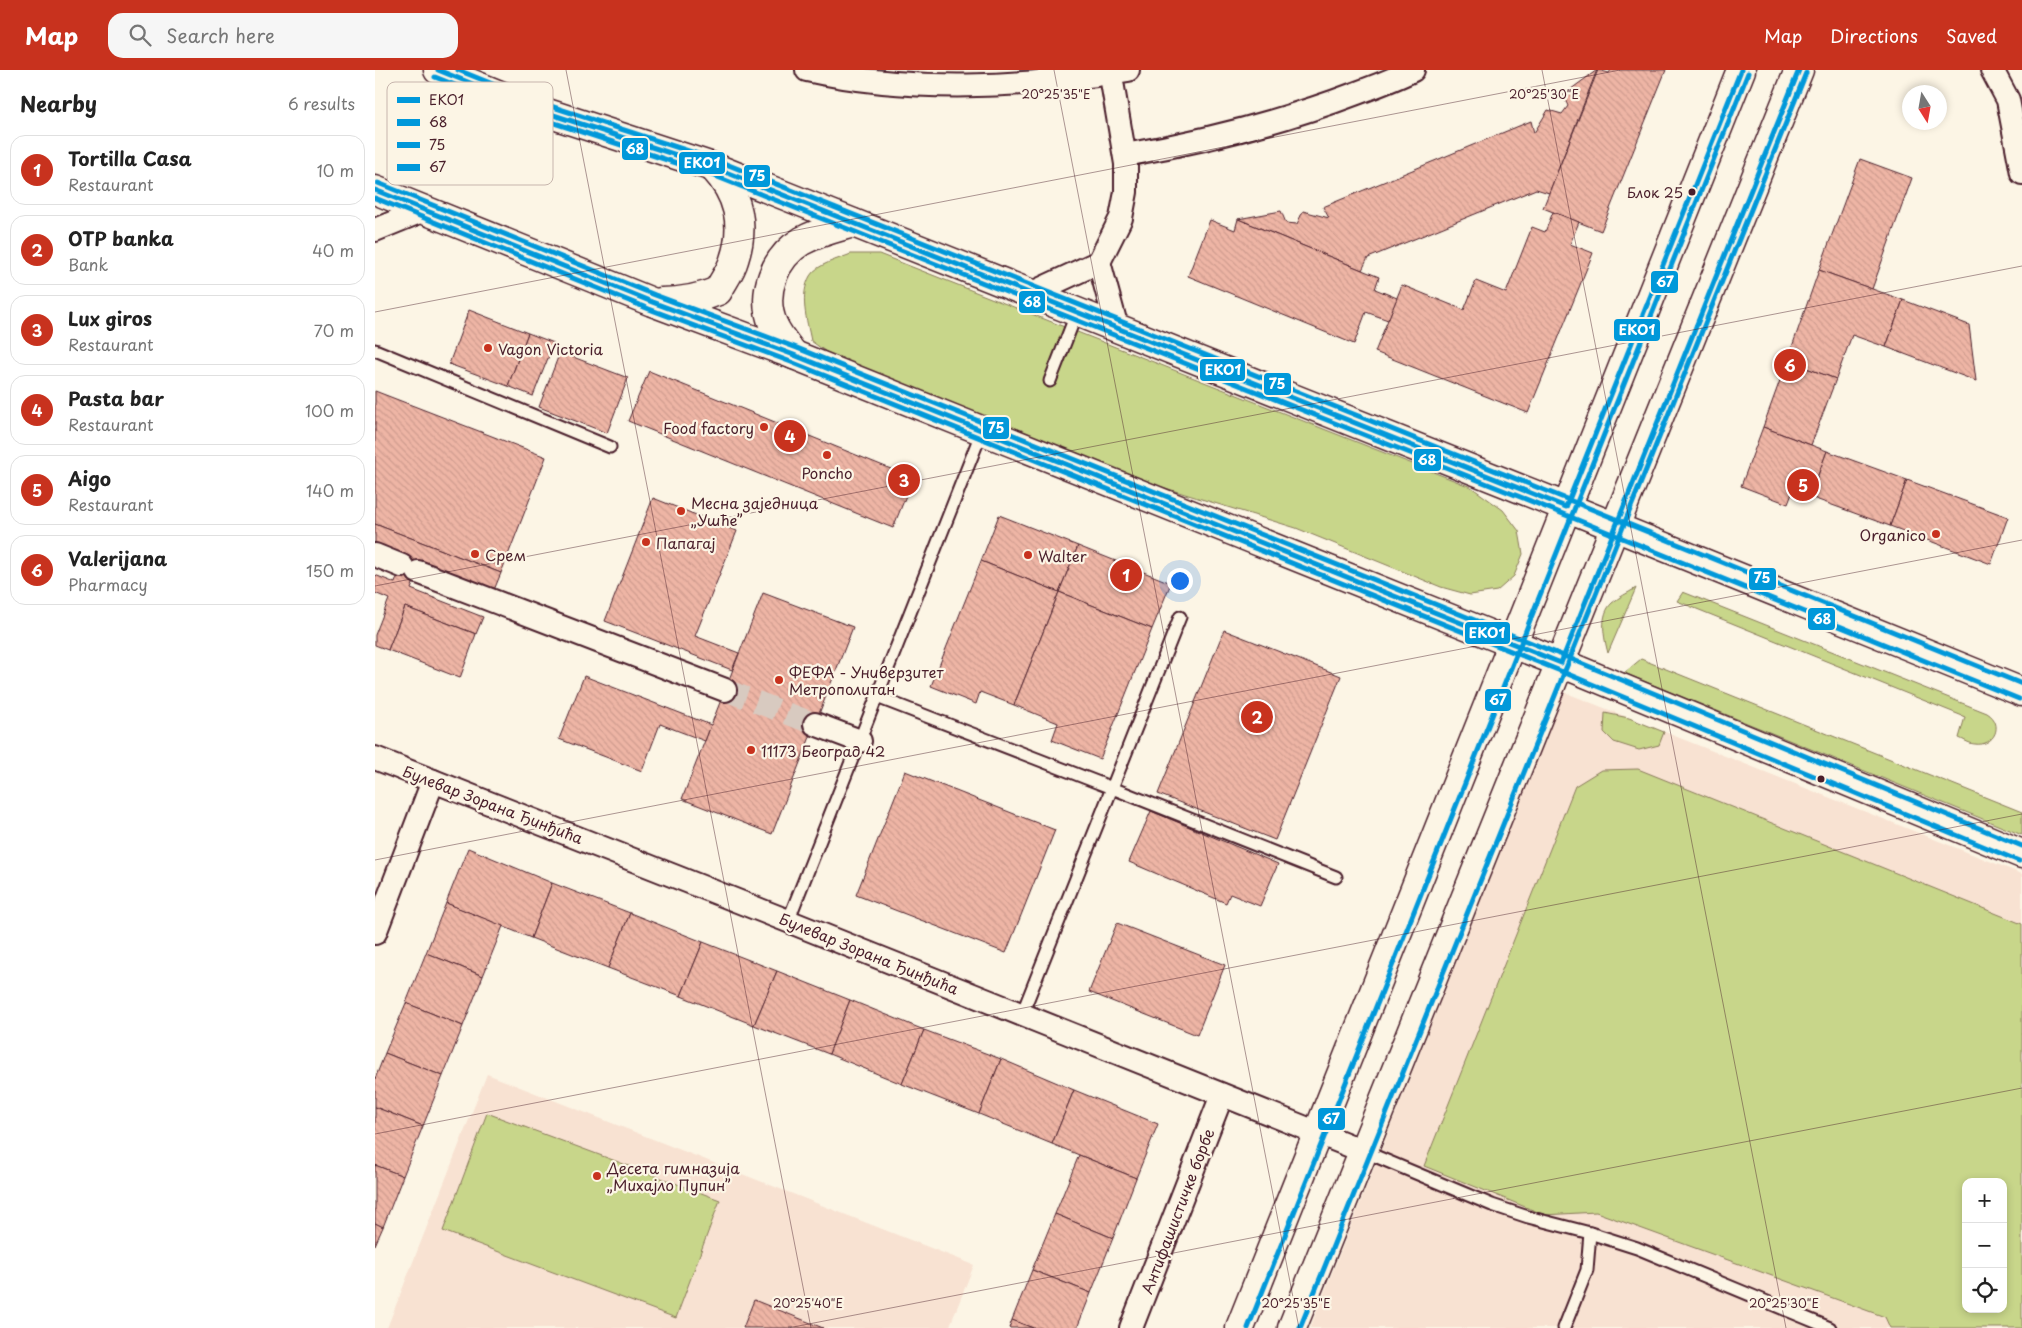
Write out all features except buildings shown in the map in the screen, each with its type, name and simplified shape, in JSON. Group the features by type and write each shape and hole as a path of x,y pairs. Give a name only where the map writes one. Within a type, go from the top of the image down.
{"street":[{"path":"438,70 480,78"},
{"path":"807,70 868,80 985,85 1116,71 1126,182 1125,205 1121,218 1099,262 1030,294"},
{"path":"1125,155 1194,143 1259,126 1330,104 1413,70"},
{"path":"1240,1328 1741,70"},
{"path":"1292,1328 1799,70"},
{"path":"1992,70 2008,100 2022,173"},
{"path":"553,115 713,167 1566,507 2022,692"},
{"path":"652,302 680,302 700,298 718,291 734,261 739,234 738,210 734,196 724,179 713,167"},
{"path":"375,190 652,302 794,355 1561,663 2022,854"},
{"path":"375,230 424,210"},
{"path":"794,355 781,340 772,322 768,307 771,277 783,256 802,241 853,223"},
{"path":"1099,262 1117,328"},
{"path":"375,555 725,690"},
{"path":"815,724 860,741"},
{"name":"Булевар Зорана Ђинђића","path":"375,758 1363,1151"},
{"path":"375,933 433,781"},
{"name":"Антифашистичке борбе","path":"1131,1328 1222,1095"}],"lane":[{"path":"1050,381 1077,312"},
{"path":"375,350 610,447"},
{"path":"788,921 982,431"},
{"path":"1021,1014 1180,617"},
{"path":"877,697 1336,877"},
{"path":"1363,1151 1492,1205 1637,1248 1830,1328"},
{"path":"1564,1328 1587,1270 1590,1233"}],"shaded area":[{"path":"1564,692 2022,874 2022,1328 1310,1328"},
{"name":"Десета гимназија „Михајло Пупин”","path":"487,1074 974,1265 949,1328 387,1328"}],"green space":[{"path":"851,254 879,254 1471,487 1503,510 1519,531 1523,554 1514,576 1497,591 1470,595 1441,587 1296,528 1149,483 850,369 811,341 804,300 807,284 813,272 823,265"},
{"path":"1636,588 1608,653 1604,634 1605,614 1612,603"},
{"path":"1683,592 1987,713 1995,723 1995,734 1982,744 1967,742 1959,738 1965,717 1677,601"},
{"path":"1641,659 2022,812 2022,835 1624,673"},
{"path":"1605,713 1629,718 1664,732 1659,745 1639,750 1614,742 1604,732"},
{"path":"1638,769 2022,924 2022,1328 1890,1328 1885,1317 1596,1212 1545,1215 1424,1166 1575,786 1601,770"},
{"path":"487,1113 720,1200 676,1318 443,1231"}],"tunnel":[{"path":"725,690 815,724"}],"transit line":[{"name":"EKO1","path":"438,70 468,82"},
{"name":"75","path":"458,70 488,82"},
{"name":"EKO1","path":"553,115 713,167 1566,507 1741,70"},
{"name":"EKO1","path":"375,190 652,302 794,355 1561,663 1799,70"},
{"name":"67","path":"1248,1328 1748,73"},
{"name":"67","path":"1300,1328 1806,73"},
{"name":"68","path":"435,77 448,82"},
{"name":"75","path":"553,107 716,160 1569,500 2022,684"},
{"name":"68","path":"553,123 710,174 1563,514 2019,699"},
{"name":"75","path":"378,183 655,295 797,348 1564,656 2022,846"},
{"name":"68","path":"375,198 649,309 791,362 1558,670 2019,861"}],"place":[{"name":"Блок 25","path":"1692,192"},
{"name":"Vagon Victoria","path":"488,348"},
{"name":"Valerijana","path":"1790,365"},
{"name":"Food factory","path":"764,427"},
{"name":"Pasta bar","path":"790,436"},
{"name":"Poncho","path":"827,455"},
{"name":"Lux giros","path":"904,480"},
{"name":"Aigo","path":"1803,485"},
{"name":"Месна заједница „Ушће”","path":"681,511"},
{"name":"Organico","path":"1936,534"},
{"name":"Папагај","path":"646,542"},
{"name":"Срем","path":"475,554"},
{"name":"Walter","path":"1028,555"},
{"name":"Tortilla Casa","path":"1126,575"},
{"name":"ФЕФА - Универзитет Метрополитан","path":"779,680"},
{"name":"OTP banka","path":"1257,717"},
{"name":"11173 Београд 42","path":"751,750"},
{"name":"Десета гимназија „Михајло Пупин”","path":"597,1176"}]}
